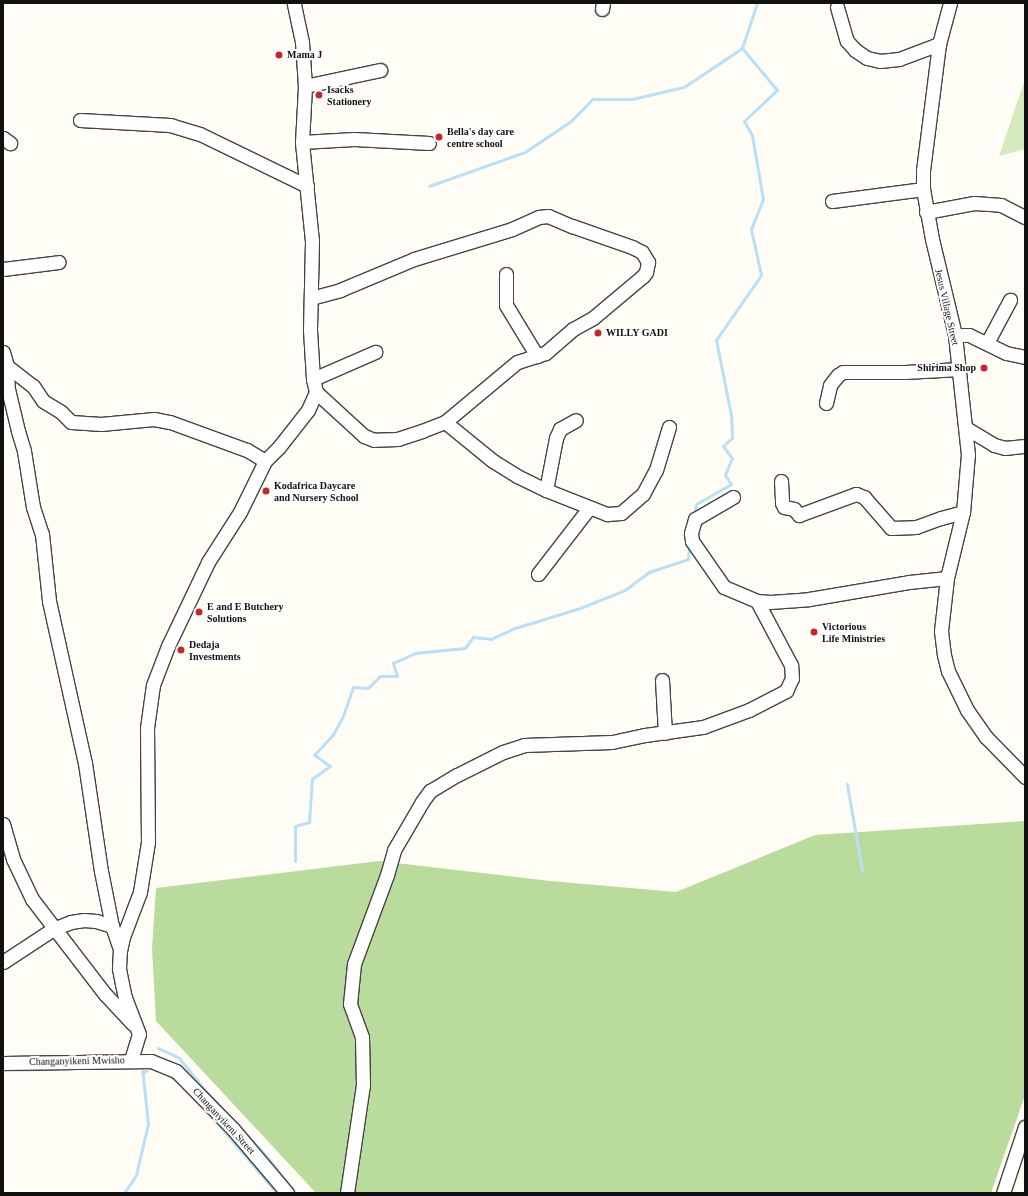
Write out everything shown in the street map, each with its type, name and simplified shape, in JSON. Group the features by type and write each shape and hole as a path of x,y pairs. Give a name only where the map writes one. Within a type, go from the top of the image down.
{"street":[{"path":"131,1060 138,1041 137,1028 125,998 119,968 123,937 140,892 148,842 147,728 153,685 191,594 208,562 240,512 265,460 279,447 308,410 314,386 311,298 312,241 302,142 305,86 302,42 294,3"},
{"name":"Jesus Village Street","path":"950,3 939,44 923,170 923,189 926,212 955,335 960,369 968,454 963,512 946,578 941,631 944,655 948,670 967,710 986,737 1025,777"},
{"path":"837,7 847,41 855,50 867,58 880,61 899,59 939,44"},
{"path":"305,86 380,70"},
{"path":"80,120 170,125 200,134 307,186"},
{"path":"302,142 354,139 429,143"},
{"path":"832,201 923,189"},
{"path":"926,212 974,203 1001,205 1025,217"},
{"path":"311,298 340,290 414,259 512,229 539,217 548,216 642,252 648,262 646,272 643,276 592,318 573,329 545,354 521,360 508,368 446,422 398,439 374,440 364,436 314,386"},
{"path":"3,269 59,262"},
{"path":"506,274 506,305 537,356"},
{"path":"987,343 1010,300"},
{"path":"955,335 969,335 1006,354 1025,357"},
{"path":"3,352 7,366 8,389 24,451 33,507 42,534 49,601 85,763 94,832 112,926 120,951"},
{"path":"314,386 375,352"},
{"path":"7,366 34,386 43,401 60,412 70,422 101,424 154,419 170,422 247,450 265,460"},
{"path":"826,403 830,385 838,375 844,372 905,372 960,369"},
{"path":"546,490 556,438 560,429 576,420"},
{"path":"446,422 493,460 517,476 589,508 607,514 616,515 635,503 643,494 656,470 669,427"},
{"path":"966,428 994,445 1005,448 1025,446"},
{"path":"782,481 782,503 784,507 794,509 800,515 856,494 864,497 891,528 916,527 963,512"},
{"path":"733,497 695,519 691,533 692,541 724,587 757,601 770,602 809,599 902,583 946,578"},
{"path":"538,574 589,508"},
{"path":"347,1193 363,1085 362,1037 350,1004 354,964 387,875 394,850 422,802 430,791 457,775 503,752 524,745 612,742 702,727 749,710 786,691 792,678 791,665 757,601"},
{"path":"662,680 665,733"},
{"path":"3,824 13,859 32,899 53,929 105,994 137,1028"},
{"path":"3,962 53,929 84,920 96,921 112,926"},
{"name":"Changanyikeni Mwisho","path":"3,1063 131,1060 151,1061"},
{"name":"Changanyikeni Street","path":"151,1061 176,1071 233,1129 287,1193"},
{"path":"1003,1193 1025,1127"}],"green space":[{"path":"1025,79 1025,149 999,156"},
{"path":"1025,821 1025,1095 991,1193 316,1193 156,1021 152,949 156,888 379,861 550,881 676,892 815,835"}],"waterway":[{"path":"694,515 696,504 731,484 725,475 732,458 723,446 732,438 731,415 716,340 761,275 751,229 763,199 752,135 744,121 777,90 742,48 757,3"},
{"path":"429,186 525,152 571,121 592,99 632,99 684,87 742,48"},
{"path":"295,861 295,826 309,822 312,779 330,766 314,755 332,736 343,716 353,687 368,688 380,676 397,676 393,663 415,653 465,648 473,637 491,639 515,628 580,608 625,590 649,572 688,559 689,545"},
{"path":"847,784 862,871"},
{"path":"158,1048 179,1058 203,1088 269,1159 295,1193"},
{"path":"124,1193 136,1175 148,1124 142,1067 140,1067"},
{"path":"142,1074 150,1067 153,1068"},
{"path":"3,1070 45,1069"},
{"path":"166,1073 177,1081"},
{"path":"212,1117 277,1193"}],"place":[{"name":"Mama J","path":"279,55"},
{"name":"Isacks Stationery","path":"319,95"},
{"name":"Bella's day care centre school","path":"439,137"},
{"name":"WILLY GADI","path":"598,333"},
{"name":"Shirima Shop","path":"984,368"},
{"name":"Kodafrica Daycare and Nursery School","path":"266,491"},
{"name":"E and E Butchery Solutions","path":"199,612"},
{"name":"Victorious Life Ministries","path":"814,632"},
{"name":"Dedaja Investments","path":"181,650"}]}
